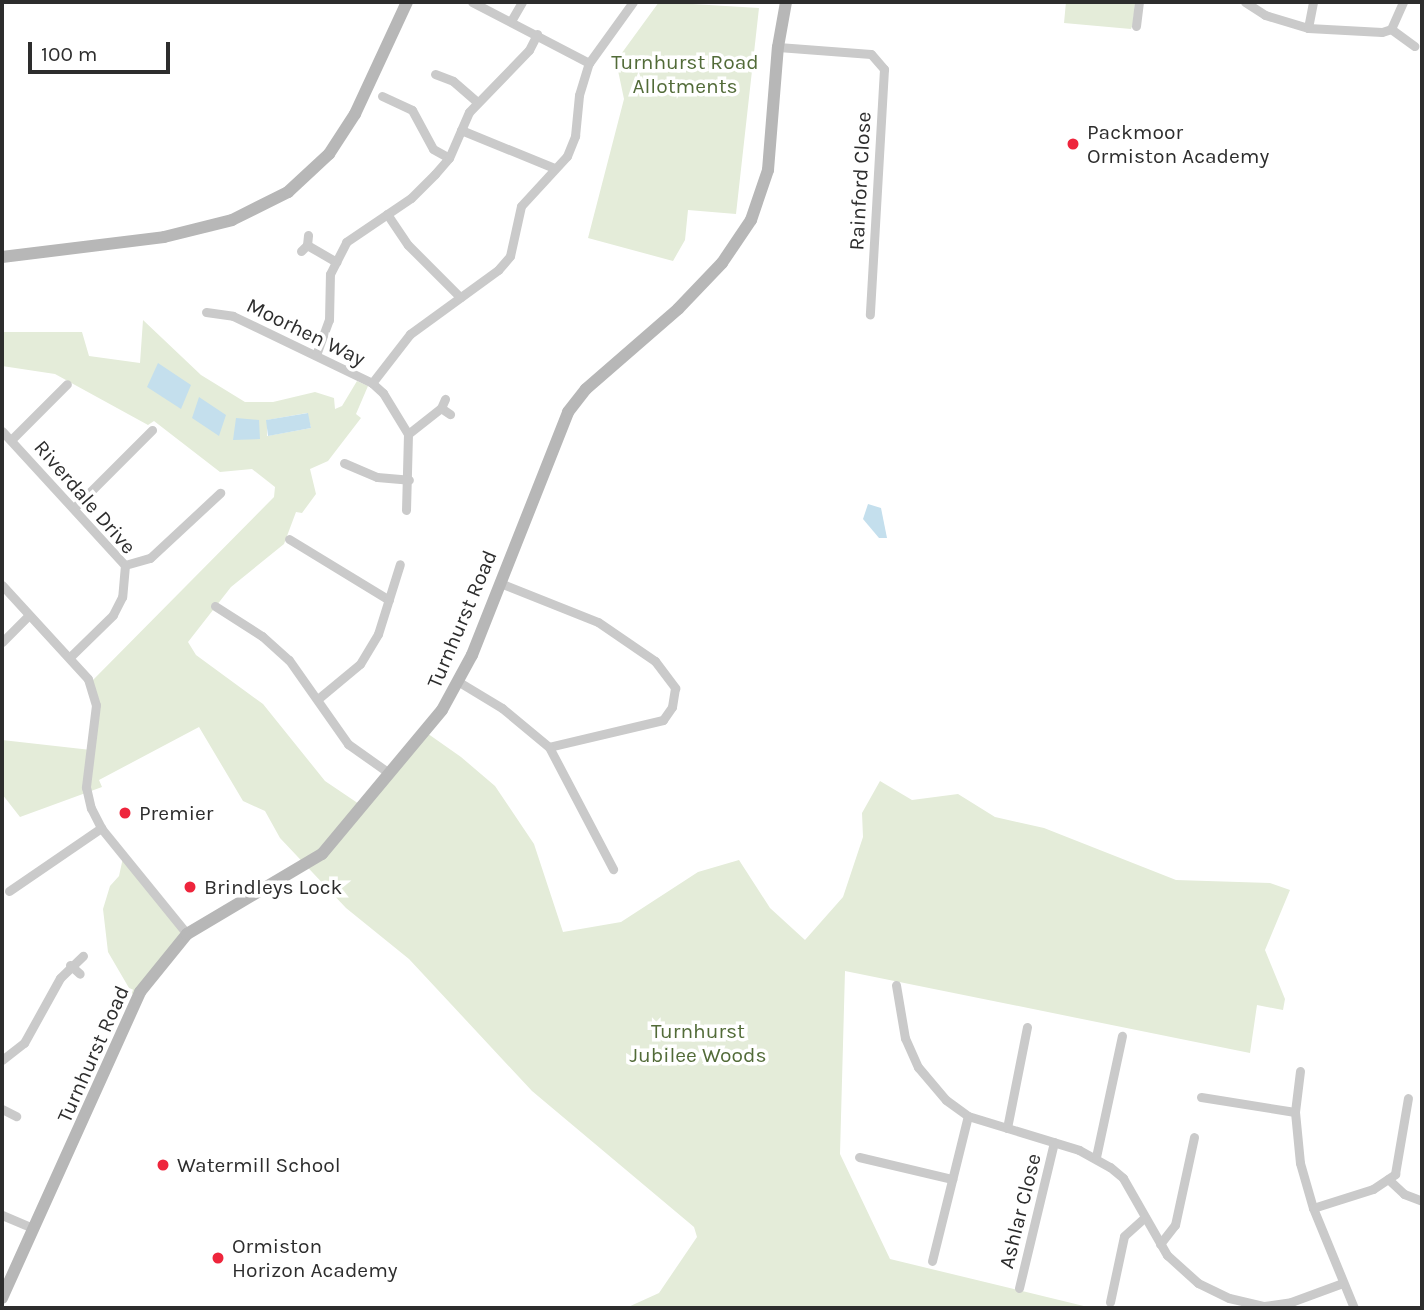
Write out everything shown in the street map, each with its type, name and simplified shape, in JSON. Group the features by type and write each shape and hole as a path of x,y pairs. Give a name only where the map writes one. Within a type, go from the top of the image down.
{"street":[{"path":"2,257 163,237 232,220 288,192 329,154 355,114 407,2"},
{"path":"471,2 589,63"},
{"path":"511,21 522,2"},
{"path":"406,510 409,480 408,435 372,383 410,334 510,256 522,206 567,156 575,136 579,95 589,63 633,2"},
{"name":"Turnhurst Road","path":"2,1298 32,1228 65,1164 126,1017 155,971 187,934 322,854 389,774 459,682 568,412 586,388 705,281 751,220 768,170 778,47 786,2"},
{"path":"1136,26 1139,2"},
{"path":"1245,2 1265,15 1308,28 1391,29 1414,46"},
{"path":"1308,28 1313,2"},
{"path":"1391,29 1403,2"},
{"path":"316,355 329,320 328,281 346,242 411,198 449,158 477,102 519,62 537,34"},
{"name":"Rainford Close","path":"778,47 871,54 884,69 870,316"},
{"path":"435,74 453,82 477,102"},
{"path":"382,96 412,110 433,149 449,158"},
{"path":"461,130 554,168"},
{"path":"387,214 408,245 460,297"},
{"path":"305,244 336,262"},
{"name":"Moorhen Way","path":"225,314 227,303"},
{"name":"Moorhen Way","path":"206,312 225,314 372,383"},
{"path":"11,440 66,384"},
{"path":"408,435 443,404 450,414"},
{"path":"75,507 152,430"},
{"name":"Riverdale Drive","path":"2,431 75,507 125,565 122,597 113,615 71,656"},
{"path":"344,463 377,477 409,480"},
{"path":"125,565 150,558 220,493"},
{"path":"289,539 389,600"},
{"path":"319,698 360,664 378,634 400,564"},
{"path":"500,583 598,622 655,661 675,688 672,707 663,720 549,747"},
{"path":"2,585 71,656 88,678 96,698 86,788 101,828 187,934"},
{"path":"215,606 262,636 319,698 331,723 348,744 389,774"},
{"path":"2,642 29,615"},
{"path":"459,682 502,708 549,747 612,869"},
{"path":"9,891 101,828"},
{"path":"2,1060 24,1043 70,965 83,956"},
{"path":"70,965 80,974"},
{"path":"896,985 900,1023 918,1067 946,1100 968,1116 1096,1157 1123,1178 1160,1244 1198,1283 1228,1298 1265,1307 1291,1302 1343,1283"},
{"path":"1007,1128 1026,1032 1014,1034"},
{"path":"1096,1157 1122,1037"},
{"path":"1300,1071 1296,1112 1300,1163 1313,1208 1354,1308"},
{"path":"1201,1097 1296,1112"},
{"path":"1313,1208 1373,1189 1388,1180 1399,1165 1407,1102 1395,1104"},
{"path":"2,1109 16,1116"},
{"path":"932,1261 968,1116"},
{"path":"1160,1244 1175,1225 1195,1155 1194,1137"},
{"name":"Ashlar Close","path":"1019,1287 1054,1142"},
{"path":"874,1160 877,1150"},
{"path":"859,1157 952,1179"},
{"path":"1388,1180 1404,1194 1422,1200"},
{"path":"2,1215 32,1228"},
{"path":"1110,1302 1119,1285 1124,1236 1145,1217"}],"green space":[{"name":"Turnhurst Road Allotments","path":"659,2 759,8 736,214 688,210 685,240 673,261 588,238 624,99 616,61"},
{"path":"1066,2 1135,2 1133,24 1131,29 1064,23"},
{"name":"Turnhurst Jubilee Woods","path":"143,320 201,375 245,402 273,402 315,392 334,398 335,409 342,406 357,381 368,386 356,414 361,418 328,461 310,469 316,494 302,513 296,512 284,544 231,587 188,642 196,655 263,704 325,781 362,806 424,731 461,757 495,786 534,844 563,932 621,922 698,872 739,860 770,908 805,940 843,897 863,837 862,813 880,781 912,800 958,794 995,817 1044,828 1176,880 1270,883 1290,890 1265,950 1285,999 1283,1010 1257,1005 1250,1053 845,971 840,1154 890,1259 1092,1308 626,1308 659,1293 697,1237 694,1227 532,1091 409,959 346,908 280,838 265,811 243,801 199,727 99,780 102,787 20,817 2,794 2,740 91,750 96,725 90,683 274,497 275,487 252,469 220,472 154,421 148,425 55,374 2,366 2,332 82,332 89,356 140,363","holes":["307,413 311,428 267,436 267,420"]},
{"path":"124,853 187,934 136,1000 108,952 103,909 110,886 119,876"}],"water":[{"path":"158,363 191,385 181,409 147,387"},
{"path":"199,397 226,415 219,436 192,418"},
{"path":"308,413 311,428 268,436 266,420"},
{"path":"236,418 259,420 260,439 233,440"},
{"path":"868,504 881,508 887,538 879,538 863,519"}],"place":[{"name":"Packmoor Ormiston Academy","path":"1073,144"},
{"name":"Premier","path":"125,813"},
{"name":"Brindleys Lock","path":"190,887"},
{"name":"Watermill School","path":"163,1165"},
{"name":"Ormiston Horizon Academy","path":"218,1258"}]}
